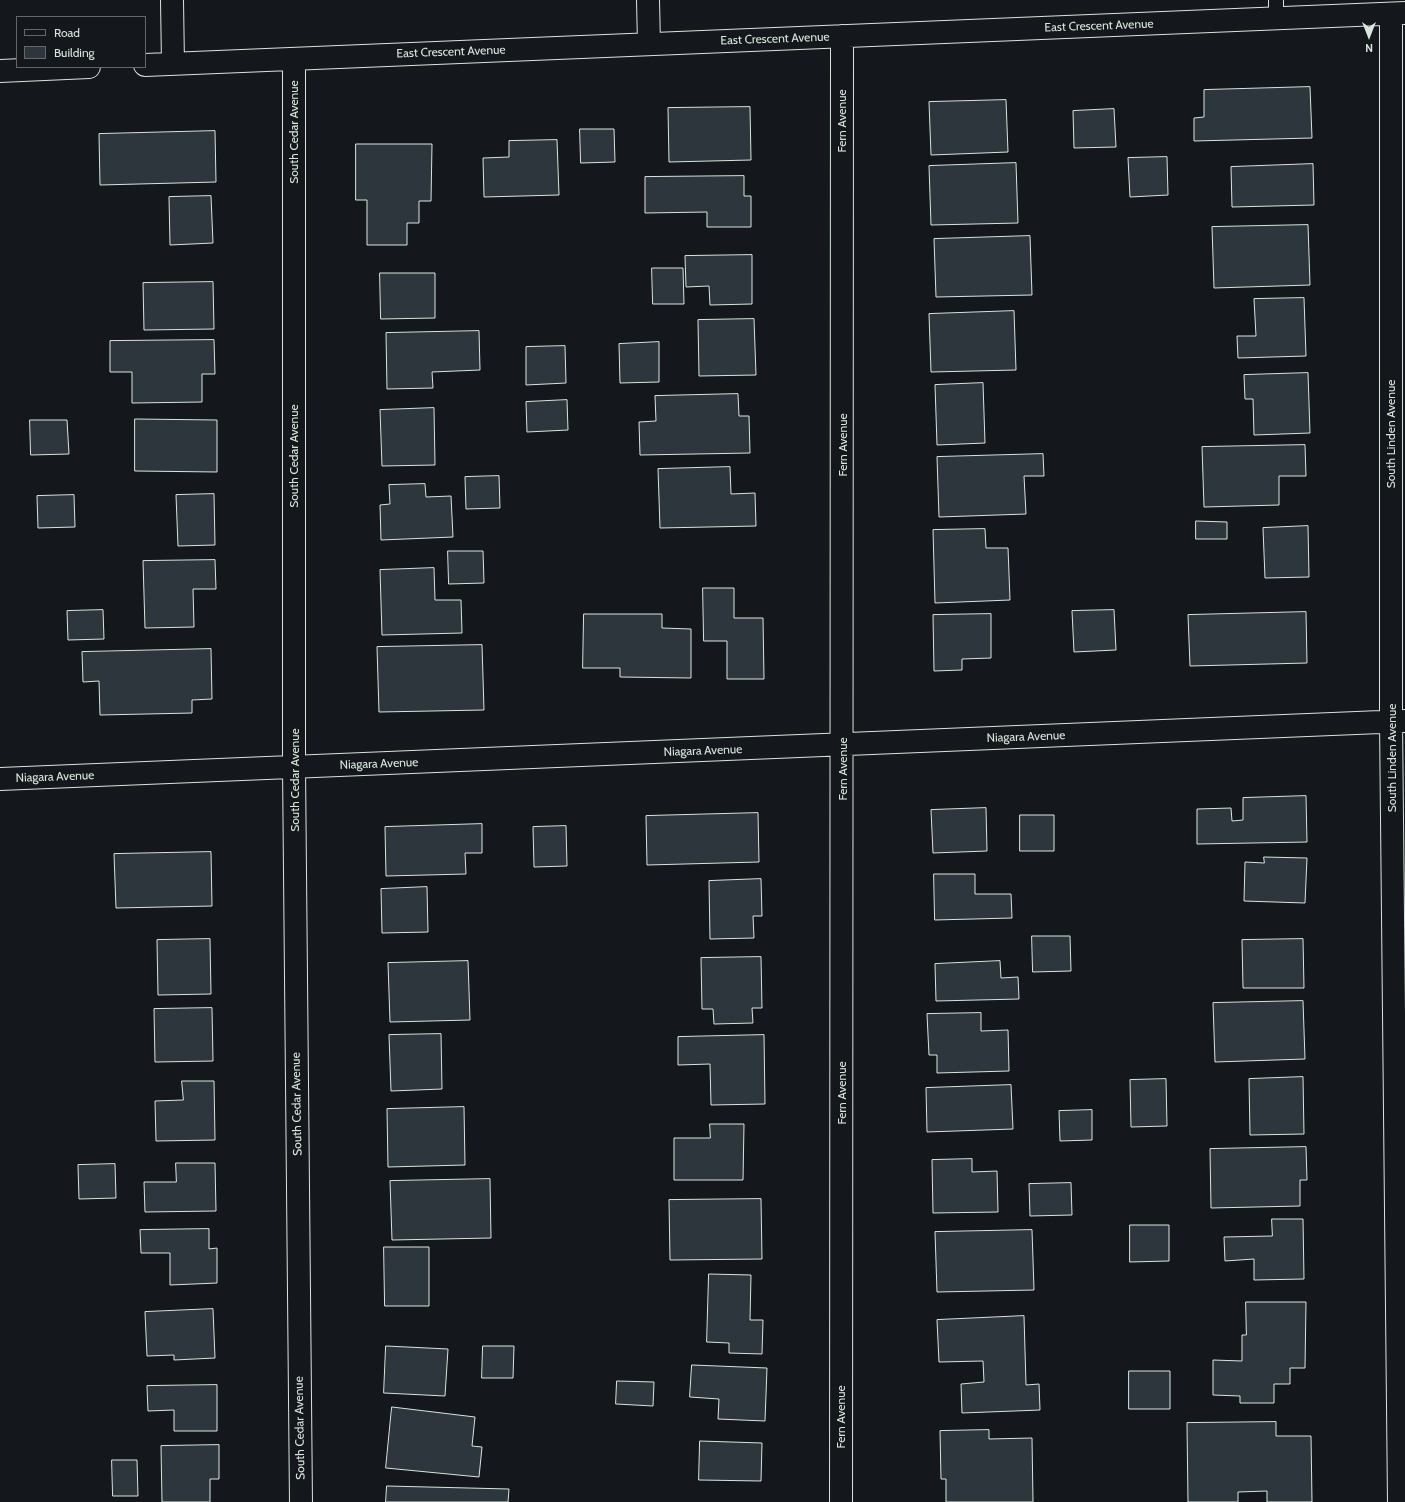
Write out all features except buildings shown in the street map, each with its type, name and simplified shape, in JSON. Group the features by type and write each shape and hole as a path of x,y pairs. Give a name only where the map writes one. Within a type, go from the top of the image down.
{"street":[{"path":"172,0 173,64"},
{"path":"648,0 649,44"},
{"name":"East Crescent Avenue","path":"146,65 842,36 1276,9 1398,14"},
{"name":"South Linden Avenue","path":"1398,14 1399,1502"},
{"name":"Fern Avenue","path":"841,1502 843,745 842,36"},
{"name":"South Cedar Avenue","path":"294,59 294,767 301,1502"},
{"path":"0,71 67,68"},
{"name":"Niagara Avenue","path":"0,780 1398,721"}]}
